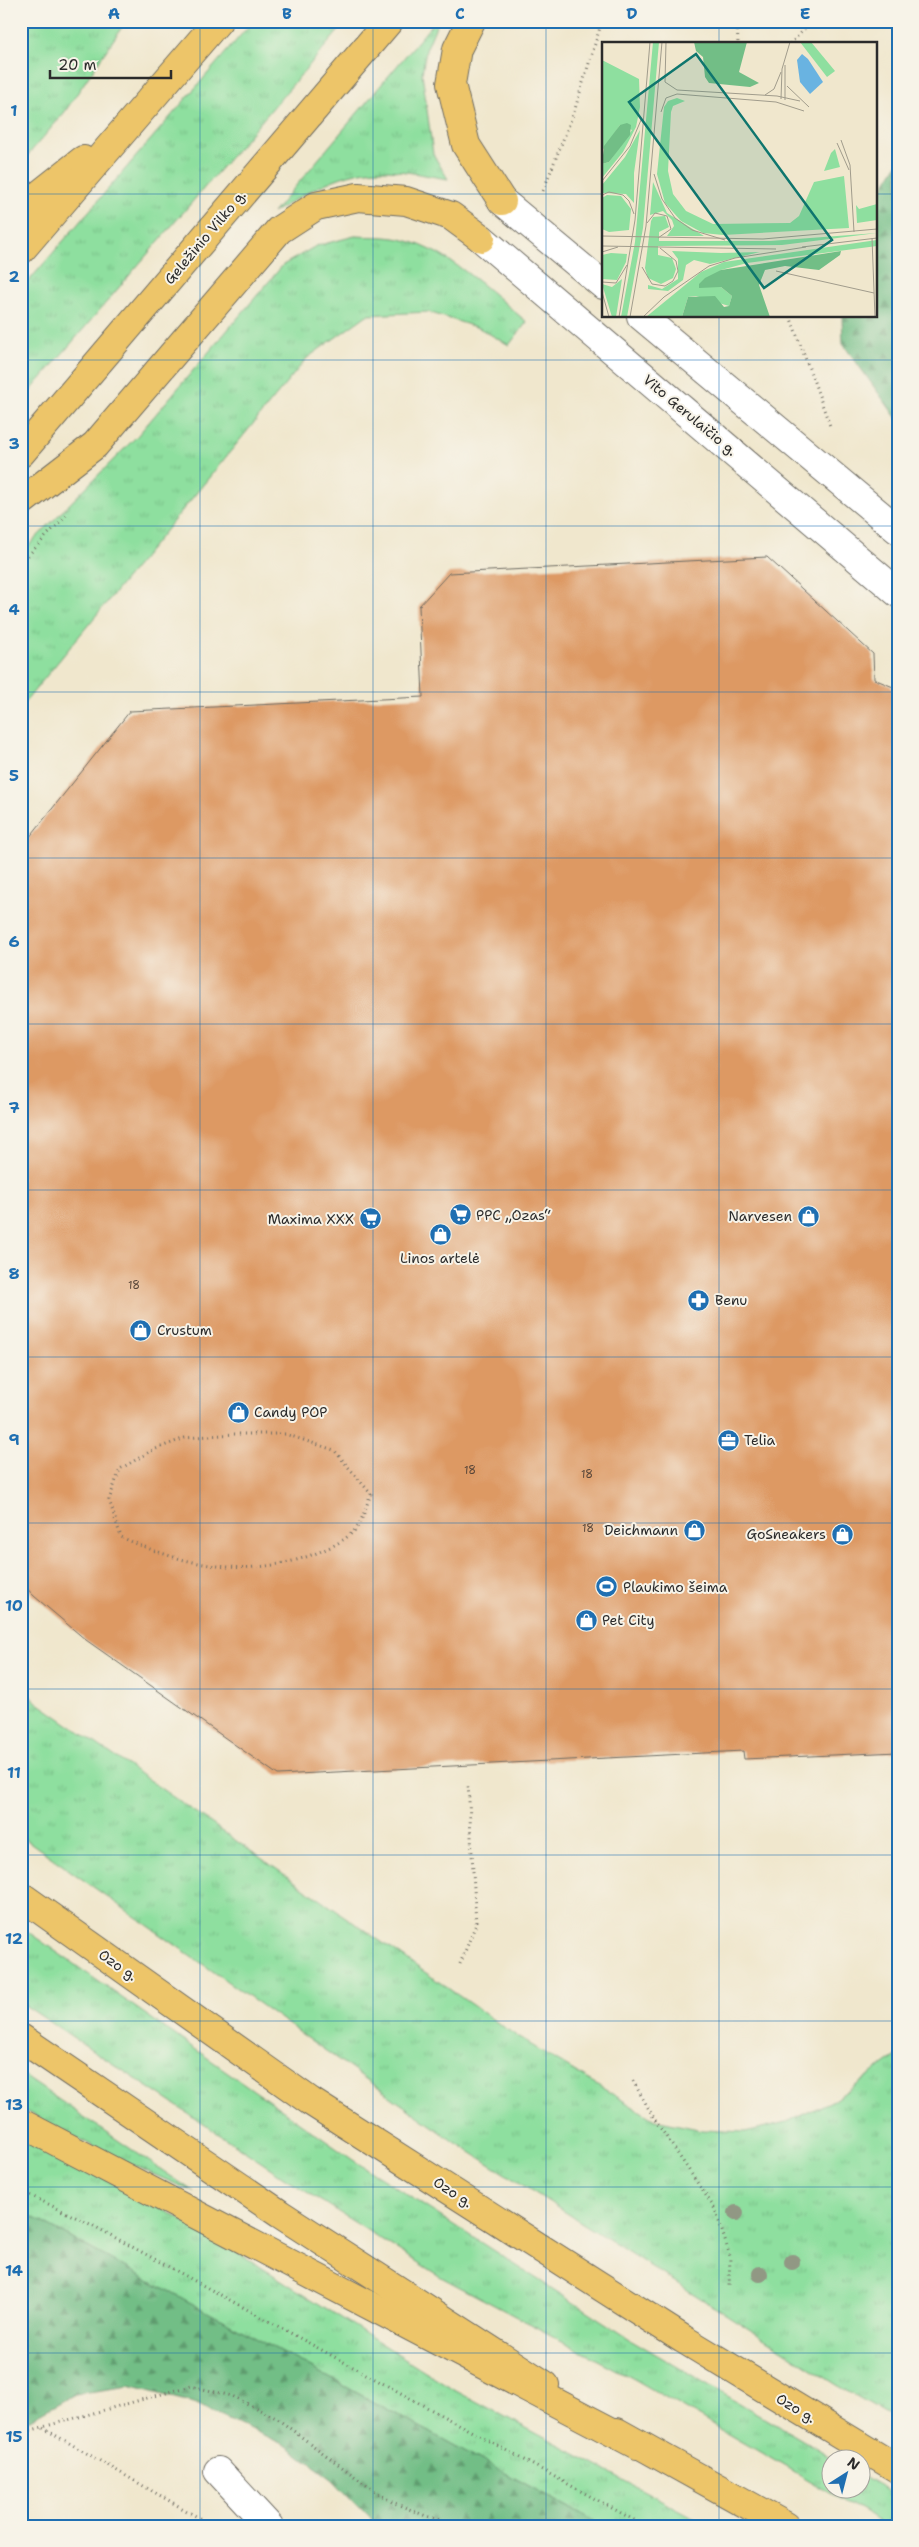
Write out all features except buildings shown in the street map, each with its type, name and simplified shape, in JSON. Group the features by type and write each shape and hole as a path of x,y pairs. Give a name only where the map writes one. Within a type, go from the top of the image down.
{"main road":[{"path":"21,250 218,21"},
{"name":"Geležinio Vilko g.","path":"21,453 389,21"},
{"path":"471,21 457,49 451,84 466,145 502,201"},
{"path":"21,209 140,113"},
{"path":"21,502 95,445 279,230 316,206 358,197 406,201 451,216 481,238"},
{"name":"Ozo g.","path":"21,1896 310,2101 683,2339 898,2469"},
{"path":"21,2038 280,2214 637,2445"},
{"path":"21,2123 637,2445 786,2526"}],"street":[{"path":"502,201 602,283"},
{"name":"Vito Gerulaičio g.","path":"481,238 898,592"},
{"path":"643,318 898,530"},
{"path":"218,2471 270,2526"}],"path":[{"path":"543,192 574,112 602,21"},
{"path":"737,21 738,42"},
{"path":"792,42 812,21"},
{"path":"791,318 832,430"},
{"path":"234,1434 285,1434 334,1450 371,1494 354,1531 324,1551 276,1566 215,1567 158,1553 121,1537 109,1500 120,1469 153,1450 185,1438 234,1434"},
{"path":"460,1964 476,1924 468,1783"},
{"path":"633,2081 655,2120 715,2209 730,2256 728,2286"},
{"path":"21,2191 92,2225 644,2526"},
{"path":"21,2433 191,2386 232,2396 276,2418 392,2502 426,2516 461,2526"},
{"path":"43,2428 213,2526"}],"green space":[{"path":"21,21 126,21 64,113 21,163"},
{"path":"253,21 347,21 21,402 21,290"},
{"path":"435,21 438,21 426,50 422,73 433,154 448,179 410,172 371,170 341,177 327,183 273,213"},
{"path":"898,163 898,420 843,344 842,318 876,318 876,198"},
{"path":"355,236 394,238 430,249 465,271 527,322 509,345 479,328 428,312 367,315 307,358 21,707 21,553 138,435 283,265 316,246"},
{"path":"21,1688 38,1703 518,2037 655,2120 703,2130 745,2132 787,2122 834,2100 898,2055 898,2420 837,2385 455,2142 21,1836"},
{"path":"21,1927 353,2160 630,2339 822,2451 822,2488 636,2380 441,2277 294,2184 21,2003"},
{"path":"21,2074 194,2192 116,2158 21,2109"},
{"path":"21,2135 170,2213 242,2255 455,2390 710,2526 603,2526 21,2211"},
{"path":"21,2211 603,2526 378,2526 332,2479 287,2446 194,2403 129,2386 75,2394 21,2424"},
{"path":"872,2481 898,2496 898,2526 887,2526 842,2500 872,2500"}],"place":[{"name":"PPC „Ozas“","path":"460,1215"},
{"name":"Narvesen","path":"808,1216"},
{"name":"Maxima XXX","path":"370,1219"},
{"name":"Linos artelė","path":"440,1235"},
{"name":"Benu","path":"699,1300"},
{"name":"Crustum","path":"141,1330"},
{"name":"Candy POP","path":"238,1412"},
{"name":"Telia","path":"728,1440"},
{"name":"Deichmann","path":"694,1530"},
{"name":"GoSneakers","path":"842,1534"},
{"name":"Plaukimo šeima","path":"607,1587"},
{"name":"Pet City","path":"586,1620"}]}
